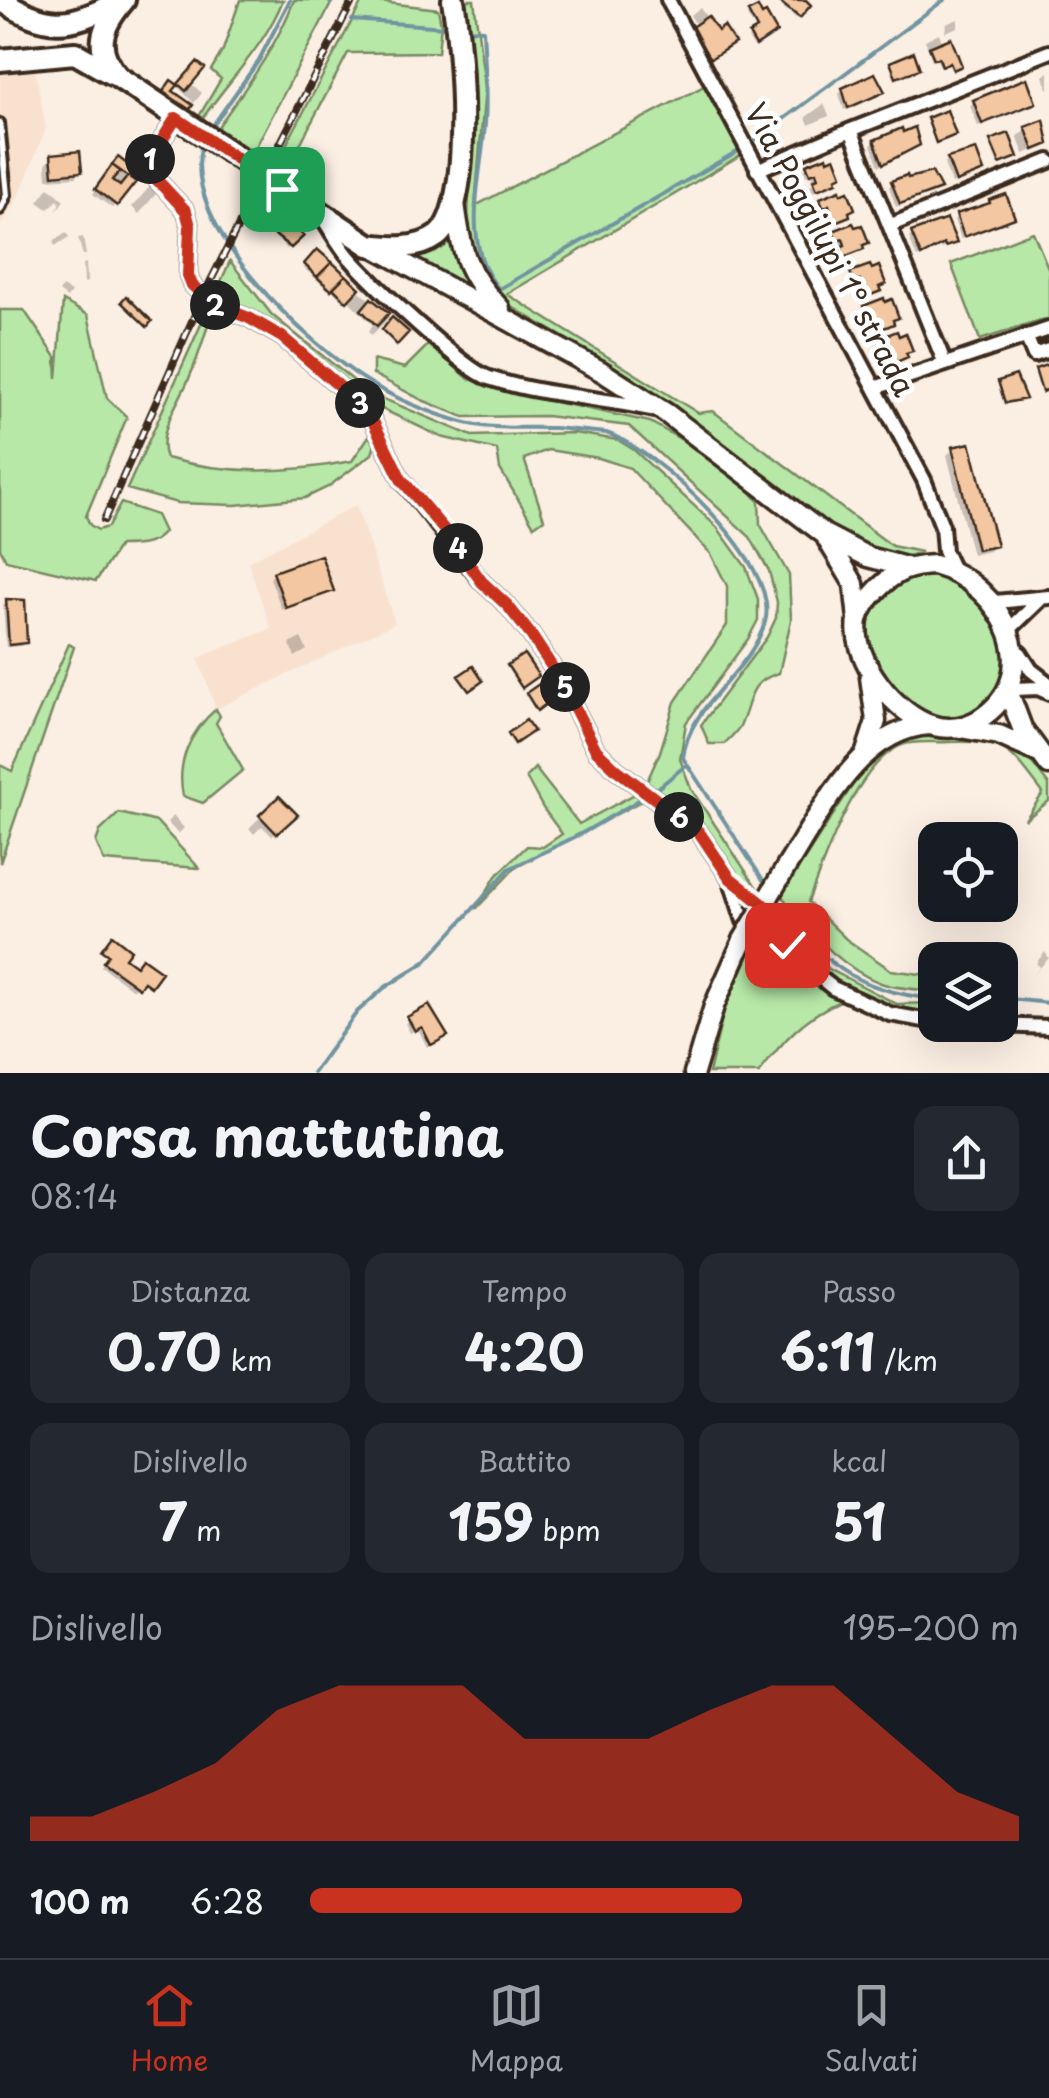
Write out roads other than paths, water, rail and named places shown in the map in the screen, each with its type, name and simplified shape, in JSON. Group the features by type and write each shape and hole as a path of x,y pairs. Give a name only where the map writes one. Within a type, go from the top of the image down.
{"main road":[{"path":"0,0 22,14 52,23 88,18 123,0"},
{"path":"118,77 106,64 102,42 108,19 123,0"},
{"path":"453,0 463,101 455,202 464,258 484,292 515,323"},
{"path":"0,60 76,53 369,245 515,323 666,413 824,534 868,557 953,570 995,602 1013,626 1020,653 1013,692 1022,728 1045,760"},
{"path":"369,245 424,243 446,227 455,202"},
{"path":"694,1073 714,1006 743,940 788,864 866,752 876,720 869,672 862,654 854,584 824,534"},
{"path":"858,620 875,592 913,566"},
{"path":"869,672 888,694 930,726"},
{"path":"960,728 984,717 1013,692"},
{"path":"866,752 896,734 930,726 999,734 1045,760"}],"street":[{"name":"Via Poggilupi 1° strada","path":"668,0 924,480 942,526 944,551 953,570"},
{"path":"757,170 1049,52"},
{"path":"184,123 145,167 186,211 190,226 188,275 192,285 213,304 282,337 368,411 401,479 482,582 531,635 560,679 596,750 699,832 730,878 744,921 764,947 799,961 834,988 890,1014 918,1019"},
{"path":"851,130 945,364"},
{"path":"891,225 1049,161"},
{"path":"320,213 348,257 484,377 546,393 612,400 666,413"},
{"path":"876,388 1049,329"},
{"path":"1026,336 1034,355 1049,350"},
{"path":"913,566 934,550 942,526"},
{"path":"995,602 1045,598"},
{"path":"1013,626 1045,598"},
{"path":"1020,653 1031,670 1049,684"},
{"path":"1013,692 1038,688 1049,693"},
{"path":"1018,1026 1049,1027"}],"lane":[{"path":"0,123 0,210"},
{"path":"730,878 773,912 787,945 799,961"}],"waterway":[{"path":"209,131 259,60 290,0"},
{"path":"327,0 331,3"},
{"path":"469,29 483,30 486,76 476,231 487,271 499,289 750,144 944,0"},
{"path":"352,20 445,27"},
{"path":"202,144 200,176 209,210 228,245 283,312 344,365 392,395 473,425 606,433 628,443 683,485 735,541 765,598 765,622 747,657 696,721 683,758 767,886"},
{"path":"654,791 685,766"},
{"path":"313,1073 357,1012 384,988 425,962 509,869 646,796"},
{"path":"775,897 808,939 841,969 882,989 918,997"},
{"path":"1018,1000 1049,1003"}],"railway":[{"path":"104,520 203,296 353,0"}]}
